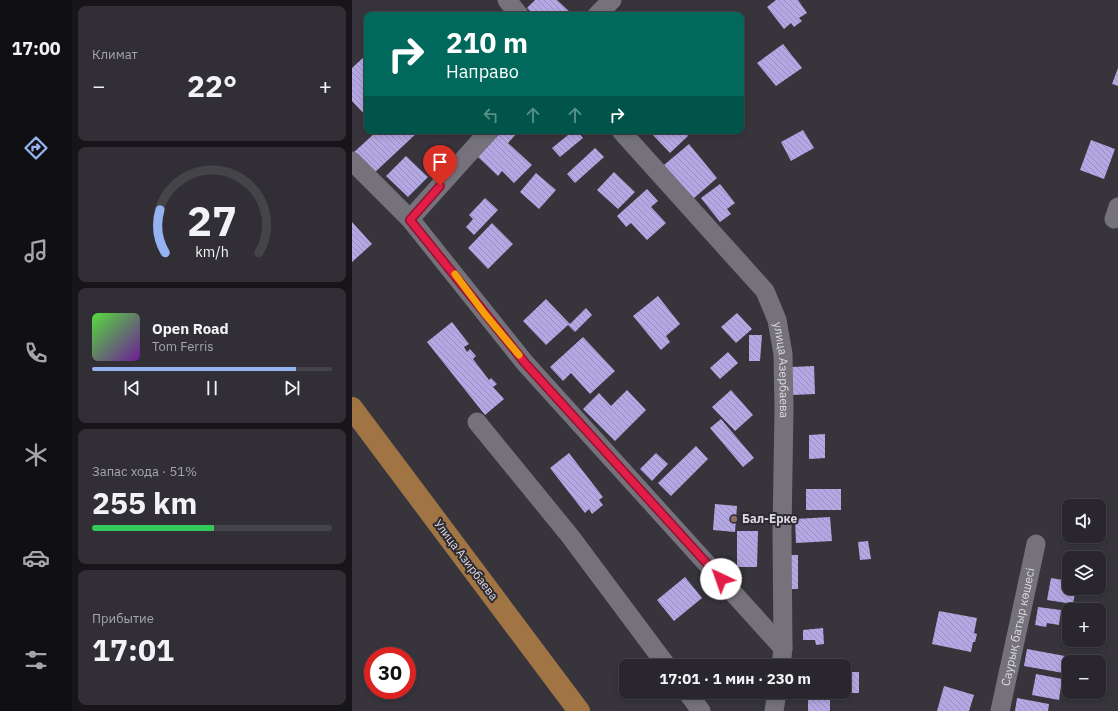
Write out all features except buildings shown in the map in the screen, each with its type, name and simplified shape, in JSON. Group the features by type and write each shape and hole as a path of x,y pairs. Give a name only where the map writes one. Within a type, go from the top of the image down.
{"main road":[{"name":"Улица Азирбаева","path":"352,408 579,711"}],"street":[{"path":"507,0 517,12"},
{"path":"600,12 612,0"},
{"path":"410,220 486,134"},
{"name":"улица Азербаева","path":"624,134 765,291 777,320 783,354 784,409 782,657"},
{"path":"352,161 410,220 525,363 782,657"},
{"path":"477,422 570,536 662,659"},
{"name":"Саурық батыр көшесі","path":"1000,711 1036,544"},
{"path":"692,699 701,711"},
{"path":"774,711 776,699"}],"slow traffic":[{"path":"455,274 484,313 519,355"}],"place":[{"name":"Бал-Ерке","path":"734,519"}],"route":[{"path":"440,186 410,220 452,270 484,313 525,363 721,579"}]}
